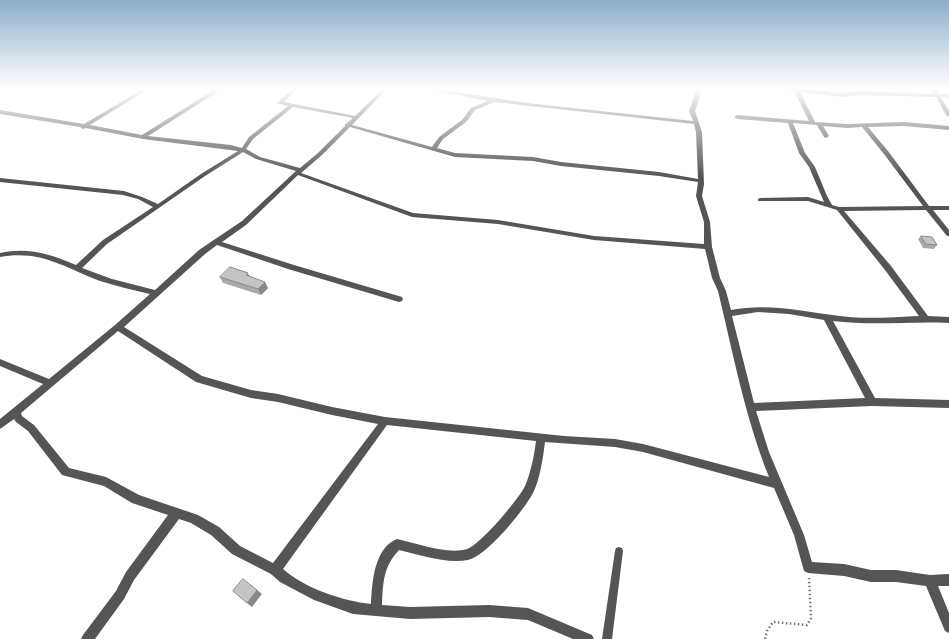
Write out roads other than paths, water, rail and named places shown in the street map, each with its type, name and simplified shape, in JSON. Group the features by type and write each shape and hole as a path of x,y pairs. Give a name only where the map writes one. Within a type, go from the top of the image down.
{"street":[{"path":"41,118 83,127 143,137 224,146 243,150 258,158 412,215 498,222 594,238 708,247"},
{"path":"83,127 98,118"},
{"path":"143,137 173,118"},
{"path":"77,268 105,242 203,175 243,150 251,138 276,118"},
{"path":"0,425 118,327 215,242 235,231 320,154 353,118"},
{"path":"434,148 441,138 466,118"},
{"path":"642,118 696,123"},
{"path":"694,118 699,132 701,181 699,196 707,222 708,247 738,350 750,407 764,452 799,535 808,567 844,570 871,576 896,576 930,581 949,580"},
{"path":"746,118 864,126 904,124 946,128 949,134"},
{"path":"813,118 826,136"},
{"path":"790,122 802,153 812,167 824,196 830,206"},
{"path":"347,125 455,155 532,159 561,164 659,174 701,181"},
{"path":"864,126 880,143 926,209 949,234"},
{"path":"0,180 124,193 140,198 158,207"},
{"path":"760,200 808,199 839,209 949,208"},
{"path":"839,209 888,268 926,320"},
{"path":"215,242 291,267 399,299"},
{"path":"0,255 14,253 45,256 103,279 157,292"},
{"path":"727,314 750,309 768,309 852,320 949,320"},
{"path":"827,317 872,402"},
{"path":"118,327 205,382 251,394 278,398 332,411 385,421 540,438 615,443 643,448 778,484"},
{"path":"0,362 50,383"},
{"path":"750,407 872,402 949,404"},
{"path":"15,412 19,419 31,428 66,472 106,482 136,499 194,519 215,531 236,550 275,570 284,578 318,596 353,608 376,611 410,613 489,611 528,614 588,639"},
{"path":"275,570 385,421"},
{"path":"376,611 378,576 383,560 397,544 407,545 449,556 469,554 482,545 503,525 529,490 538,460 540,438"},
{"path":"87,639 120,595 130,576 176,514"},
{"path":"930,581 949,627"}],"lane":[{"path":"607,639 619,551"}]}
